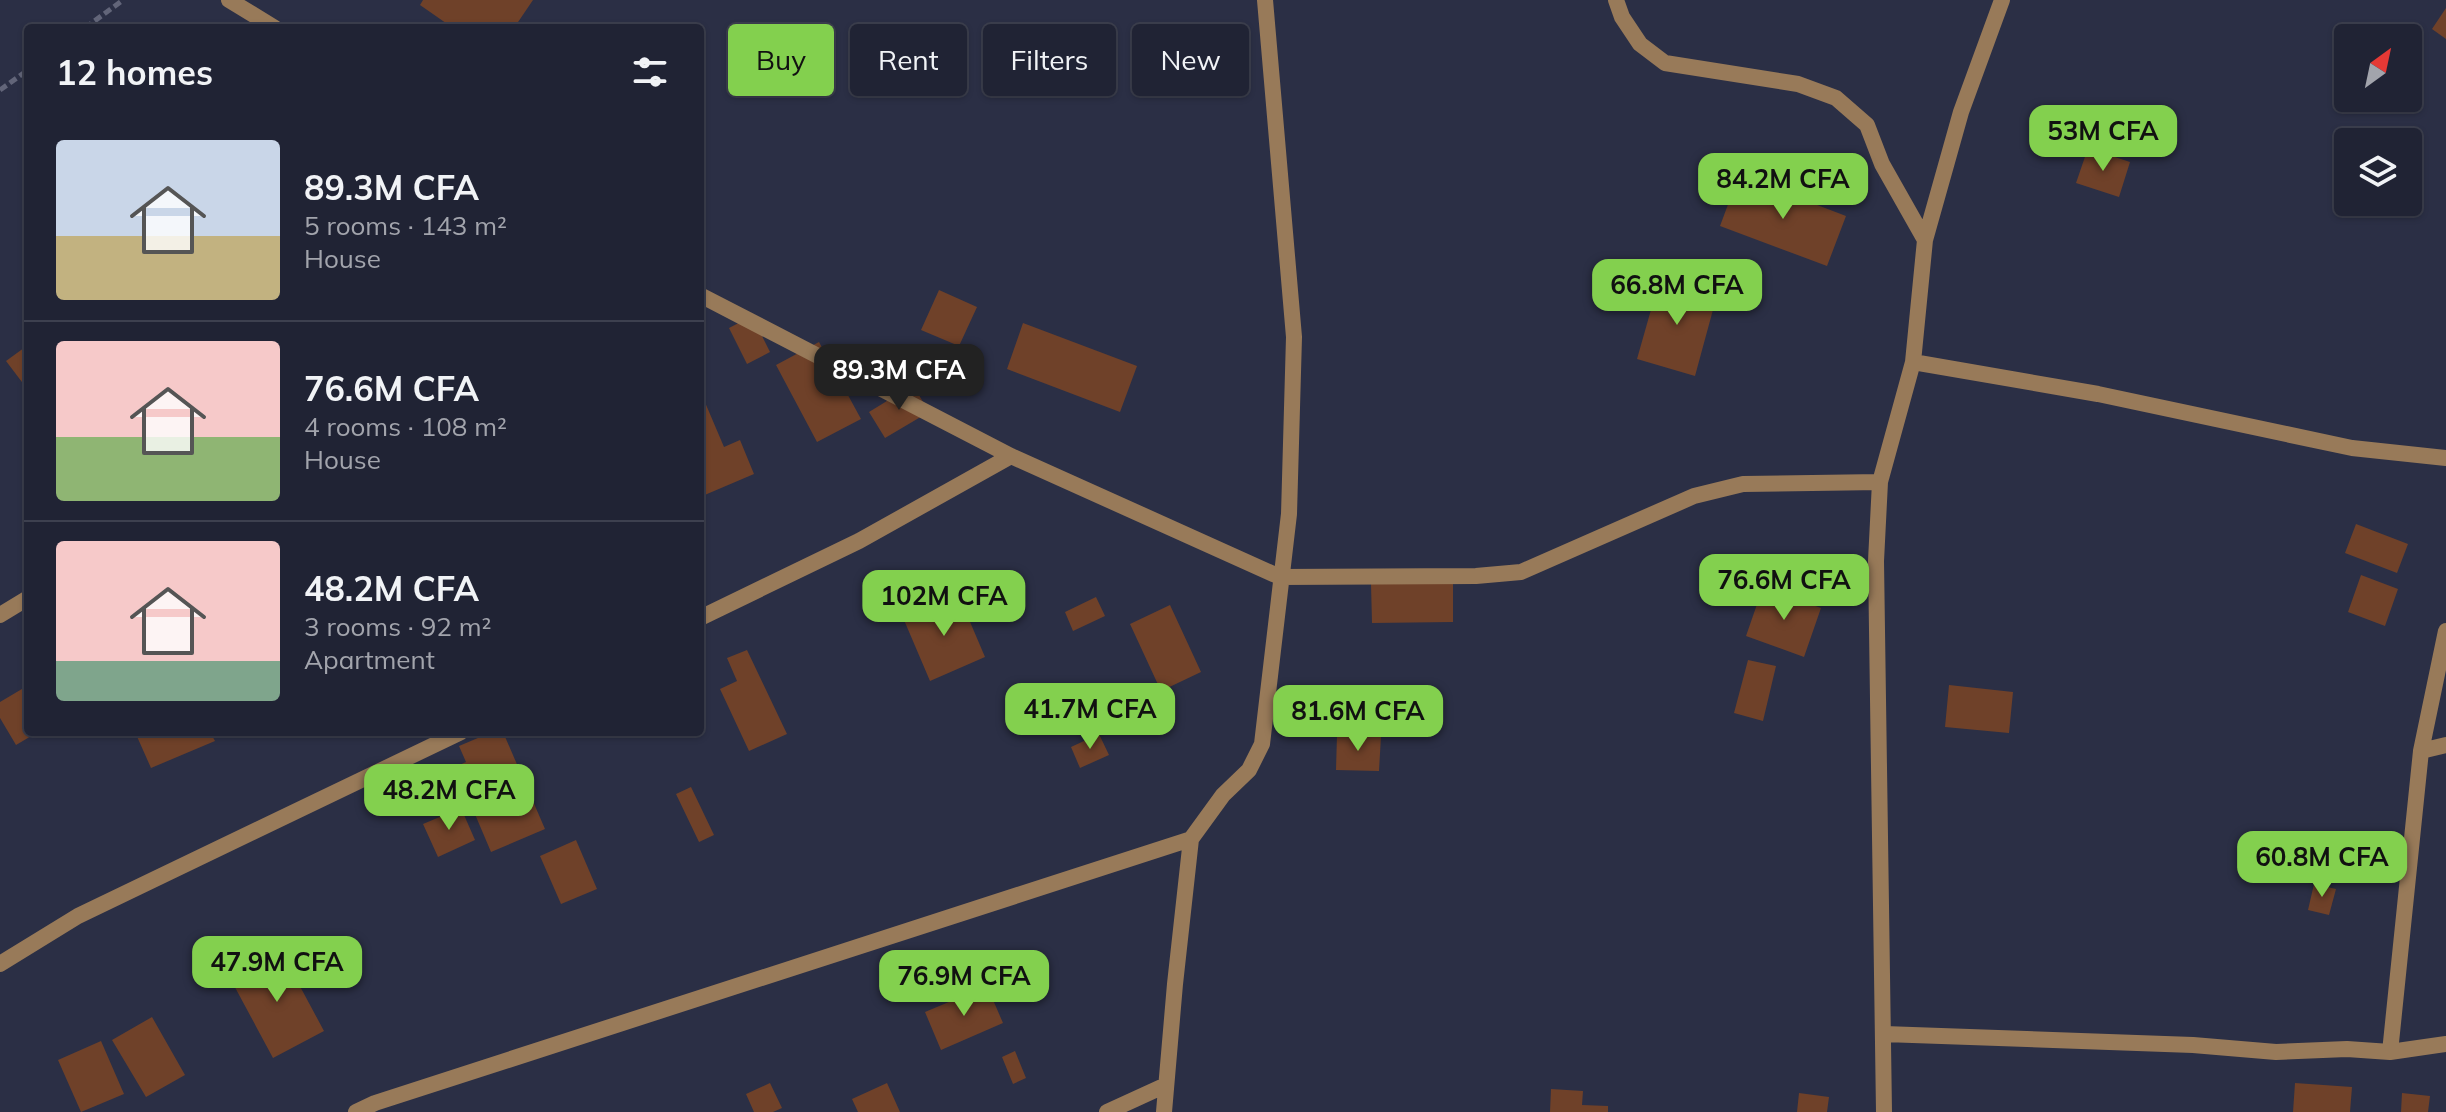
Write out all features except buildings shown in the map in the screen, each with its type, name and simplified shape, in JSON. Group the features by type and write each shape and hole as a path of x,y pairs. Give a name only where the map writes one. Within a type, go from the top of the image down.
{"street":[{"path":"229,0 268,24"},
{"path":"1164,1112 1191,839 1223,795 1249,770 1262,744 1289,514 1294,337 1265,0"},
{"path":"1616,0 1622,17 1640,44 1665,63 1798,84 1836,98 1867,125 1882,164 1925,240"},
{"path":"1884,1112 1876,561 1880,482 1913,362 1925,240 1961,112 2002,0"},
{"path":"704,297 1011,456 1280,577 1476,576 1521,572 1694,496 1743,484 1880,482"},
{"path":"1913,362 2098,394 2352,448 2446,458"},
{"path":"704,616 859,541 1011,456"},
{"path":"0,615 24,600"},
{"path":"2390,1052 2421,751 2446,631"},
{"path":"0,964 78,916 453,736"},
{"path":"2421,751 2446,745"},
{"path":"356,1112 390,1098 1191,839"},
{"path":"1884,1034 2193,1045 2276,1052 2347,1049 2390,1052 2446,1044"},
{"path":"1107,1112 1166,1085"}],"path":[{"path":"90,24 123,0"},
{"path":"0,90 24,73"}]}
